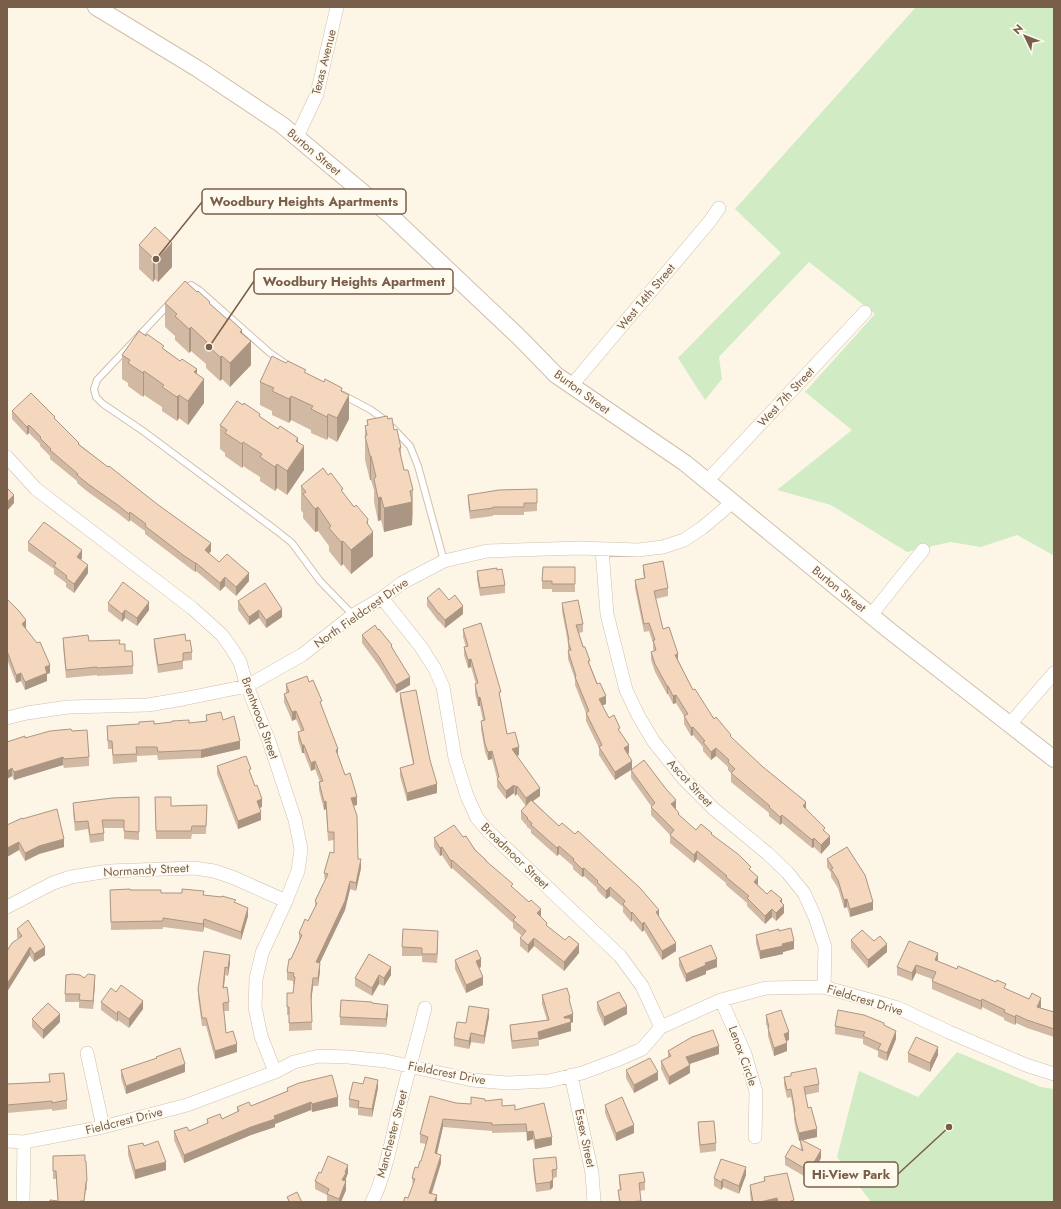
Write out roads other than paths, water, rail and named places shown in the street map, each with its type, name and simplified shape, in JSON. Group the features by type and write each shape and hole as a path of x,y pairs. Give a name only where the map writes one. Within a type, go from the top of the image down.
{"street":[{"name":"Burton Street","path":"96,7 198,69 282,125 390,216 520,338 556,375 685,463 871,615 1054,759"},
{"name":"Texas Avenue","path":"297,138 317,94 337,7"},
{"name":"West 14th Street","path":"572,385 720,208"},
{"name":"West 7th Street","path":"707,482 865,312"},
{"name":"Brentwood Street","path":"7,458 36,489 192,608 222,635 240,662 247,686 269,741 295,820 300,850 298,871 262,953 256,979 255,1007 261,1036 275,1072"},
{"name":"North Fieldcrest Drive","path":"7,718 27,713 68,707 148,705 247,686 302,655 353,615 382,598 402,583 444,561 487,551 579,548 602,550 638,550 663,547 684,540 702,528 732,502"},
{"name":"Ascot Street","path":"602,550 607,614 626,690 639,717 654,742 683,778 715,810 787,872 804,893 815,917 825,947 824,987"},
{"path":"871,615 923,550"},
{"name":"Broadmoor Street","path":"382,598 421,647 435,669 443,687 455,758 467,796 477,818 505,848 620,956 642,986 661,1027"},
{"path":"1010,724 1054,673"},
{"name":"Normandy Street","path":"7,907 53,883 71,877 109,871 194,868 214,871 232,877 286,901"},
{"name":"Fieldcrest Drive","path":"7,1141 24,1142 103,1127 186,1105 275,1072 294,1062 319,1056 386,1061 472,1080 507,1083 549,1081 582,1073 642,1050 661,1027 721,1000 766,988 824,987 898,1008 1026,1065 1054,1074"},
{"name":"Lenox Circle","path":"721,1000 745,1054 756,1092 755,1137"},
{"name":"Manchester Street","path":"372,1202 376,1194 390,1145 426,1008"},
{"path":"87,1053 103,1127"},
{"name":"Essex Street","path":"571,1075 592,1173 594,1202"},
{"path":"23,1202 24,1142"}],"lane":[{"path":"295,369 270,353 192,285 185,288 108,367 97,380 94,389 96,396 103,404 143,431 292,543 320,581 353,615"},
{"path":"336,392 371,410 387,422 410,446 418,466 444,561"}],"place":[{"name":"Woodbury Heights Apartments","path":"156,259"},
{"name":"Woodbury Heights Apartment","path":"209,347"},
{"name":"Hi-View Park","path":"949,1127"}]}
